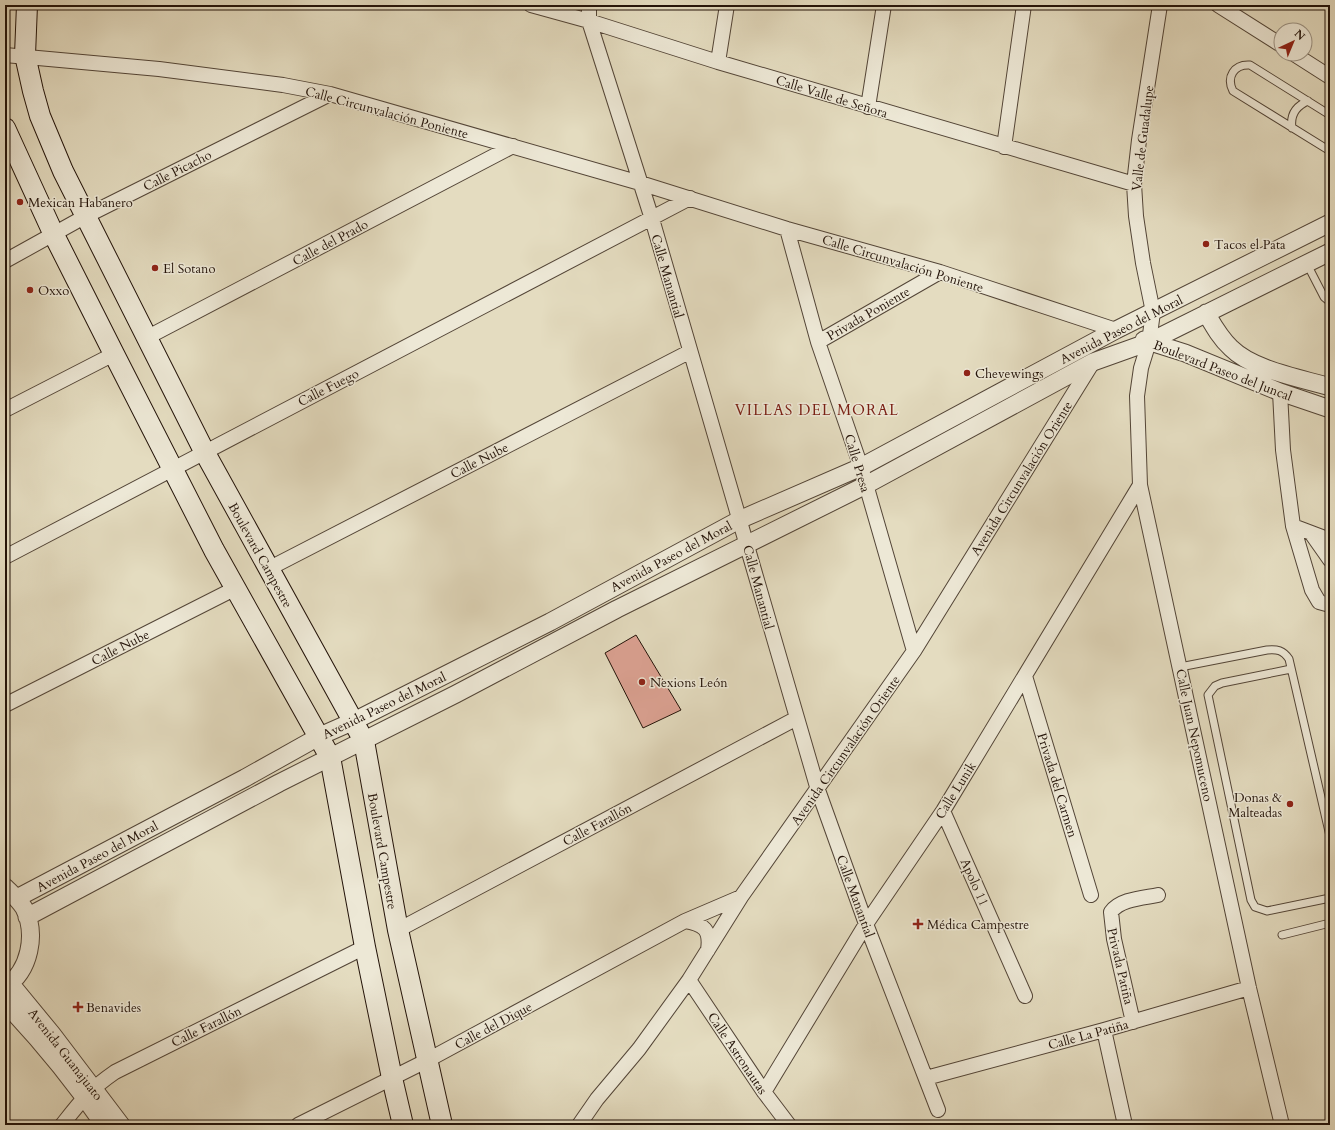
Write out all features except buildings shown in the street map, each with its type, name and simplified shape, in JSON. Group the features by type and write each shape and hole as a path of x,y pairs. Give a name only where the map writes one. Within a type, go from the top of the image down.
{"main road":[{"name":"Boulevard Campestre","path":"27,5 25,55 40,116 63,171 204,451 364,741 398,930 426,1061 442,1125"},
{"path":"5,128 54,235 114,354 236,588 320,736 330,757 365,947 403,1125"}],"street":[{"name":"Calle Valle de Señora","path":"531,5 589,21 718,62 1004,147 1134,184"},
{"name":"Calle Manantial","path":"589,5 589,21 652,219 818,790 866,924 938,1110"},
{"path":"718,62 727,5"},
{"path":"868,106 884,5"},
{"path":"1004,147 1024,5"},
{"name":"Valle de Guadalupe","path":"1149,342 1153,312 1139,240 1134,184 1160,5"},
{"path":"1218,5 1273,40"},
{"name":"Calle Circunvalación Poniente","path":"5,55 25,55 159,69 330,94 640,183 787,229 940,272 1116,330"},
{"path":"1307,62 1330,77"},
{"name":"Calle Picacho","path":"5,261 86,216 330,94"},
{"name":"Calle del Prado","path":"146,338 513,146"},
{"path":"652,219 690,198"},
{"name":"Calle Fuego","path":"5,556 173,467 652,219"},
{"name":"Avenida Paseo del Moral","path":"11,893 238,781 320,736 354,721 550,622 739,520 861,467 1116,330 1330,223"},
{"name":"Calle Presa","path":"787,229 818,342 861,467 914,651"},
{"name":"Avenida Paseo del Moral","path":"28,917 330,757 364,741 747,543 866,485 1093,362 1149,342 1206,312 1330,252"},
{"name":"Privada Poniente","path":"818,342 940,272"},
{"name":"Boulevard Paseo del Juncal","path":"1206,312 1224,341 1245,359 1262,366 1330,387"},
{"name":"Boulevard Paseo del Juncal","path":"1116,330 1185,353 1280,392 1330,409"},
{"name":"Calle Juan Nepomuceno","path":"1149,342 1141,368 1137,396 1140,485 1250,988 1282,1125"},
{"name":"Calle Nube","path":"268,569 690,352"},
{"path":"5,410 114,354"},
{"name":"Avenida Circunvalación Oriente","path":"579,1125 597,1099 639,1049 689,980 741,897 818,790 914,651 1093,362"},
{"path":"1280,392 1284,464 1293,526 1312,590 1319,602 1330,605"},
{"name":"Calle Lunik","path":"764,1092 866,924 943,811 1140,485"},
{"path":"1293,526 1330,540"},
{"path":"1311,533 1330,560"},
{"name":"Calle Nube","path":"5,705 236,588"},
{"name":"Privada del Carmen","path":"1025,676 1091,895"},
{"name":"Calle Farallón","path":"398,930 797,718"},
{"name":"Apolo 11","path":"943,811 1026,996"},
{"path":"8,985 21,971 28,954 31,935 28,917 11,893"},
{"name":"Privada Patiña","path":"1134,1022 1114,939 1111,912 1117,906 1125,902 1158,895"},
{"name":"Calle del Dique","path":"298,1125 426,1061 685,921 741,897"},
{"path":"685,921 699,924 708,933 710,939 708,950"},
{"name":"Calle Farallón","path":"62,1125 89,1091 115,1072 365,947"},
{"name":"Calle Astronautas","path":"689,980 764,1092 789,1125"},
{"name":"Avenida Guanajuato","path":"8,985 89,1091 104,1125"},
{"name":"Calle La Patiña","path":"926,1078 1134,1022 1250,988"},
{"name":"Avenida Guanajuato","path":"5,1003 121,1125"},
{"path":"1104,1030 1125,1125"}],"lane":[{"path":"1330,115 1250,65 1240,66 1232,72 1230,82 1233,91 1330,151"},
{"path":"1292,128 1292,116 1295,111 1308,102"},
{"path":"1307,264 1324,297 1330,302"},
{"path":"1180,667 1276,649 1286,654 1291,669 1330,836"},
{"path":"1291,669 1222,683 1215,686 1208,695 1251,900 1255,907 1267,911 1330,898"},
{"path":"1282,935 1330,923"}],"place":[{"name":"Mexican Habanero","path":"20,202"},
{"name":"Tacos el Pata","path":"1206,244"},
{"name":"El Sotano","path":"155,268"},
{"name":"Oxxo","path":"30,290"},
{"name":"Chevewings","path":"967,373"},
{"name":"Nexions León","path":"642,682"},
{"name":"Donas & Malteadas","path":"1290,804"},
{"name":"Médica Campestre","path":"918,924"},
{"name":"Benavides","path":"78,1007"}],"district":[{"name":"VILLAS DEL MORAL","path":"817,410"}]}
